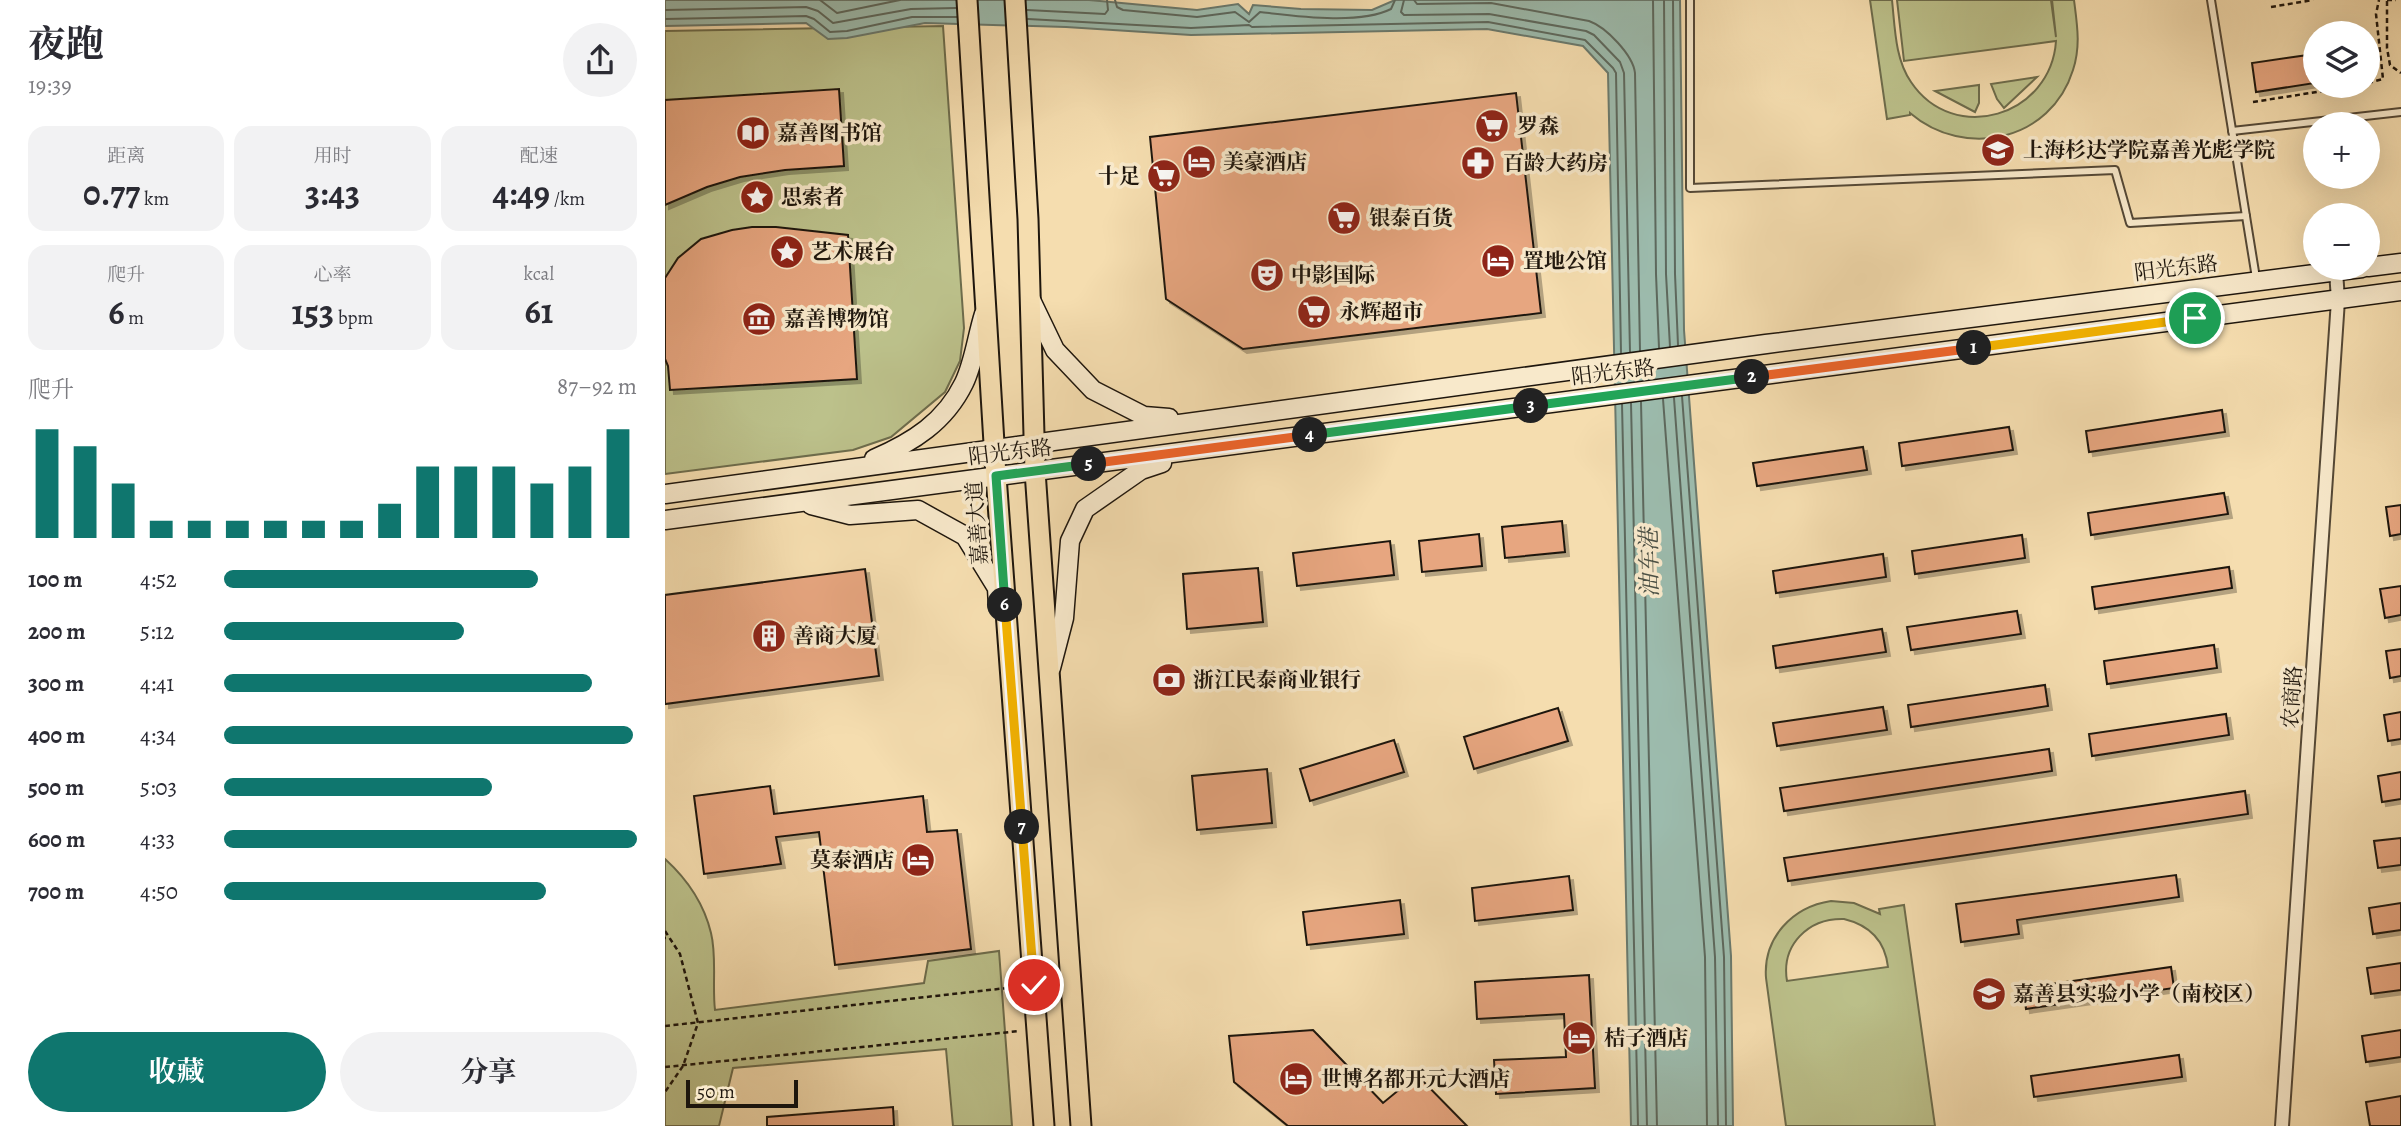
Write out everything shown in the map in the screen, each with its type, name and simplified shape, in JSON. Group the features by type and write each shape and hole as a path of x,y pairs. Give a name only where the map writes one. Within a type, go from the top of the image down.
{"main road":[{"name":"嘉善大道","path":"967,0 996,476 1044,1126"},
{"path":"1015,0 1030,297 1035,471 1081,1126"},
{"path":"2380,266 2401,263"},
{"name":"阳光东路","path":"665,494 1766,344 2303,275"},
{"name":"阳光东路","path":"665,520 2401,291"},
{"path":"1030,297 1055,350 1093,390 1144,416 1204,421"},
{"path":"850,468 893,451 935,425 964,382 986,307"},
{"path":"1050,675 1064,618 1070,541 1085,509 1141,470 1206,449"},
{"path":"801,502 850,515 918,510 965,536 997,588 999,628 1008,639"}],"street":[{"name":"农商路","path":"2282,1126 2338,300 2337,280"}],"lane":[{"path":"1690,0 1690,188 2115,170 2130,223 2246,216"},
{"path":"2211,0 2256,281"},
{"path":"2232,131 2401,113"}],"path":[{"path":"2271,7 2313,0"},
{"path":"2377,21 2379,0"},
{"path":"2396,0 2387,1 2387,48 2390,65 2401,73"},
{"path":"2380,51 2383,79 2380,80"},
{"path":"2253,102 2303,94"},
{"path":"665,932 666,938 680,954 698,1023 683,1066 665,1092"},
{"path":"665,1026 1034,985"},
{"path":"665,1068 1037,1029"}],"green space":[{"path":"1870,0 1892,0 1897,43 1906,73 1929,102 1951,113 1974,117 1998,114 2019,104 2037,88 2050,67 2056,41 1904,61 1897,0 2051,0 2056,37 2052,0 2074,0 2078,44 2073,70 2062,94 2046,113 2026,127 2004,136 1980,139 1956,136 1932,128 1910,113 1887,119"},
{"path":"943,26 964,328 960,361 945,392 891,437 853,450 665,474 665,31"},
{"path":"2037,77 2004,108 1991,84"},
{"path":"1979,85 1979,103 1975,112 1935,91"},
{"path":"665,859 694,893 708,922 714,952 715,1010 924,983 928,961 999,951 1012,1126 953,1126 946,1049 733,1068 719,1126 665,1126"},
{"path":"1831,901 1854,903 1880,914 1879,909 1904,905 1935,1126 1786,1126 1766,963 1769,950 1783,927 1793,917 1817,904","holes":["1844,919 1868,930 1879,942 1888,967 1787,981 1788,956 1800,936 1819,923"]}],"water":[{"name":"油车港","path":"665,0 1089,0 1197,10 1238,4 1249,14 1253,5 1372,10 1395,0 1680,0 1684,330 1731,956 1733,1126 1631,1126 1608,73 1583,46 1487,29 1191,35 1066,27 925,23 847,38 828,39 806,23 665,26"}],"building":[{"path":"2303,56 2303,85 2256,92 2252,63"},
{"name":"嘉善图书馆","path":"839,89 844,166 785,170 740,177 707,187 665,205 665,100"},
{"name":"银泰百货","path":"1516,93 1541,313 1243,349 1166,299 1150,137"},
{"name":"嘉善博物馆","path":"752,227 848,235 857,379 670,390 665,359 665,278 678,258 701,239"},
{"path":"2222,410 2225,432 2089,452 2086,431"},
{"path":"2009,427 2013,450 1902,466 1899,443"},
{"path":"1863,447 1867,470 1757,486 1753,463"},
{"path":"2224,493 2228,514 2091,535 2088,513"},
{"path":"2401,505 2401,534 2390,536 2386,507"},
{"path":"1562,521 1565,552 1505,558 1502,527"},
{"path":"1479,534 1482,566 1422,572 1419,541"},
{"path":"2022,535 2025,558 1915,574 1912,551"},
{"path":"1390,541 1394,575 1297,586 1293,553"},
{"path":"1883,554 1886,577 1776,593 1773,571"},
{"path":"2229,567 2232,588 2095,609 2092,587"},
{"path":"1258,568 1263,622 1187,629 1183,574"},
{"name":"善商大厦","path":"865,569 879,676 665,704 665,595"},
{"path":"2401,586 2401,615 2385,618 2380,589"},
{"path":"2017,611 2021,634 1911,650 1907,627"},
{"path":"1882,629 1886,652 1776,668 1773,646"},
{"path":"2214,645 2217,668 2107,684 2104,661"},
{"path":"2401,649 2401,676 2390,678 2386,651"},
{"path":"2045,685 2048,706 1911,727 1908,705"},
{"path":"1883,707 1887,730 1777,746 1773,723"},
{"path":"1558,708 1568,741 1474,769 1464,737"},
{"path":"2401,712 2401,739 2388,741 2384,715"},
{"path":"2226,714 2229,735 2092,756 2089,734"},
{"path":"1394,740 1404,772 1310,801 1300,769"},
{"path":"2049,749 2052,771 1784,811 1780,788"},
{"path":"1267,769 1272,823 1197,830 1192,776"},
{"path":"2401,772 2401,799 2382,802 2378,776"},
{"path":"770,786 774,814 923,796 927,832 957,830 971,949 835,965 819,832 776,837 781,864 704,874 694,796"},
{"path":"2245,791 2248,814 1788,881 1784,858"},
{"path":"2401,838 2401,865 2378,868 2374,841"},
{"path":"2176,875 2179,897 2017,920 2019,934 1961,942 1956,904"},
{"path":"1569,876 1573,910 1475,921 1472,888"},
{"path":"1400,900 1404,934 1307,945 1303,912"},
{"path":"2401,903 2401,930 2373,934 2369,908"},
{"path":"2401,963 2401,990 2371,994 2367,968"},
{"path":"2171,967 2174,988 2026,1009 2023,988"},
{"name":"桔子酒店","path":"1589,975 1595,1088 1496,1094 1494,1060 1566,1057 1564,1014 1477,1019 1475,982"},
{"name":"世博名都开元大酒店","path":"1313,1030 1383,1103 1417,1075 1467,1126 1288,1126 1234,1082 1229,1036"},
{"path":"2401,1030 2401,1057 2366,1062 2362,1036"},
{"path":"2179,1055 2182,1077 2034,1097 2031,1076"},
{"path":"2401,1096 2401,1126 2370,1126 2366,1102"},
{"path":"893,1107 894,1126 767,1126 767,1117"}],"place":[{"name":"罗森","path":"1492,126"},
{"name":"嘉善图书馆","path":"753,133"},
{"name":"上海杉达学院嘉善光彪学院","path":"1998,150"},
{"name":"美豪酒店","path":"1199,162"},
{"name":"百龄大药房","path":"1478,163"},
{"name":"十足","path":"1164,176"},
{"name":"思索者","path":"757,197"},
{"name":"银泰百货","path":"1344,218"},
{"name":"艺术展台","path":"787,252"},
{"name":"置地公馆","path":"1498,261"},
{"name":"中影国际","path":"1267,275"},
{"name":"永辉超市","path":"1314,312"},
{"name":"嘉善博物馆","path":"759,319"},
{"name":"善商大厦","path":"769,636"},
{"name":"浙江民泰商业银行","path":"1169,680"},
{"name":"莫泰酒店","path":"918,860"},
{"name":"嘉善县实验小学（南校区）","path":"1989,994"},
{"name":"桔子酒店","path":"1579,1038"},
{"name":"世博名都开元大酒店","path":"1296,1079"}],"route":[{"path":"1034,985 996,476 2195,318"}]}
